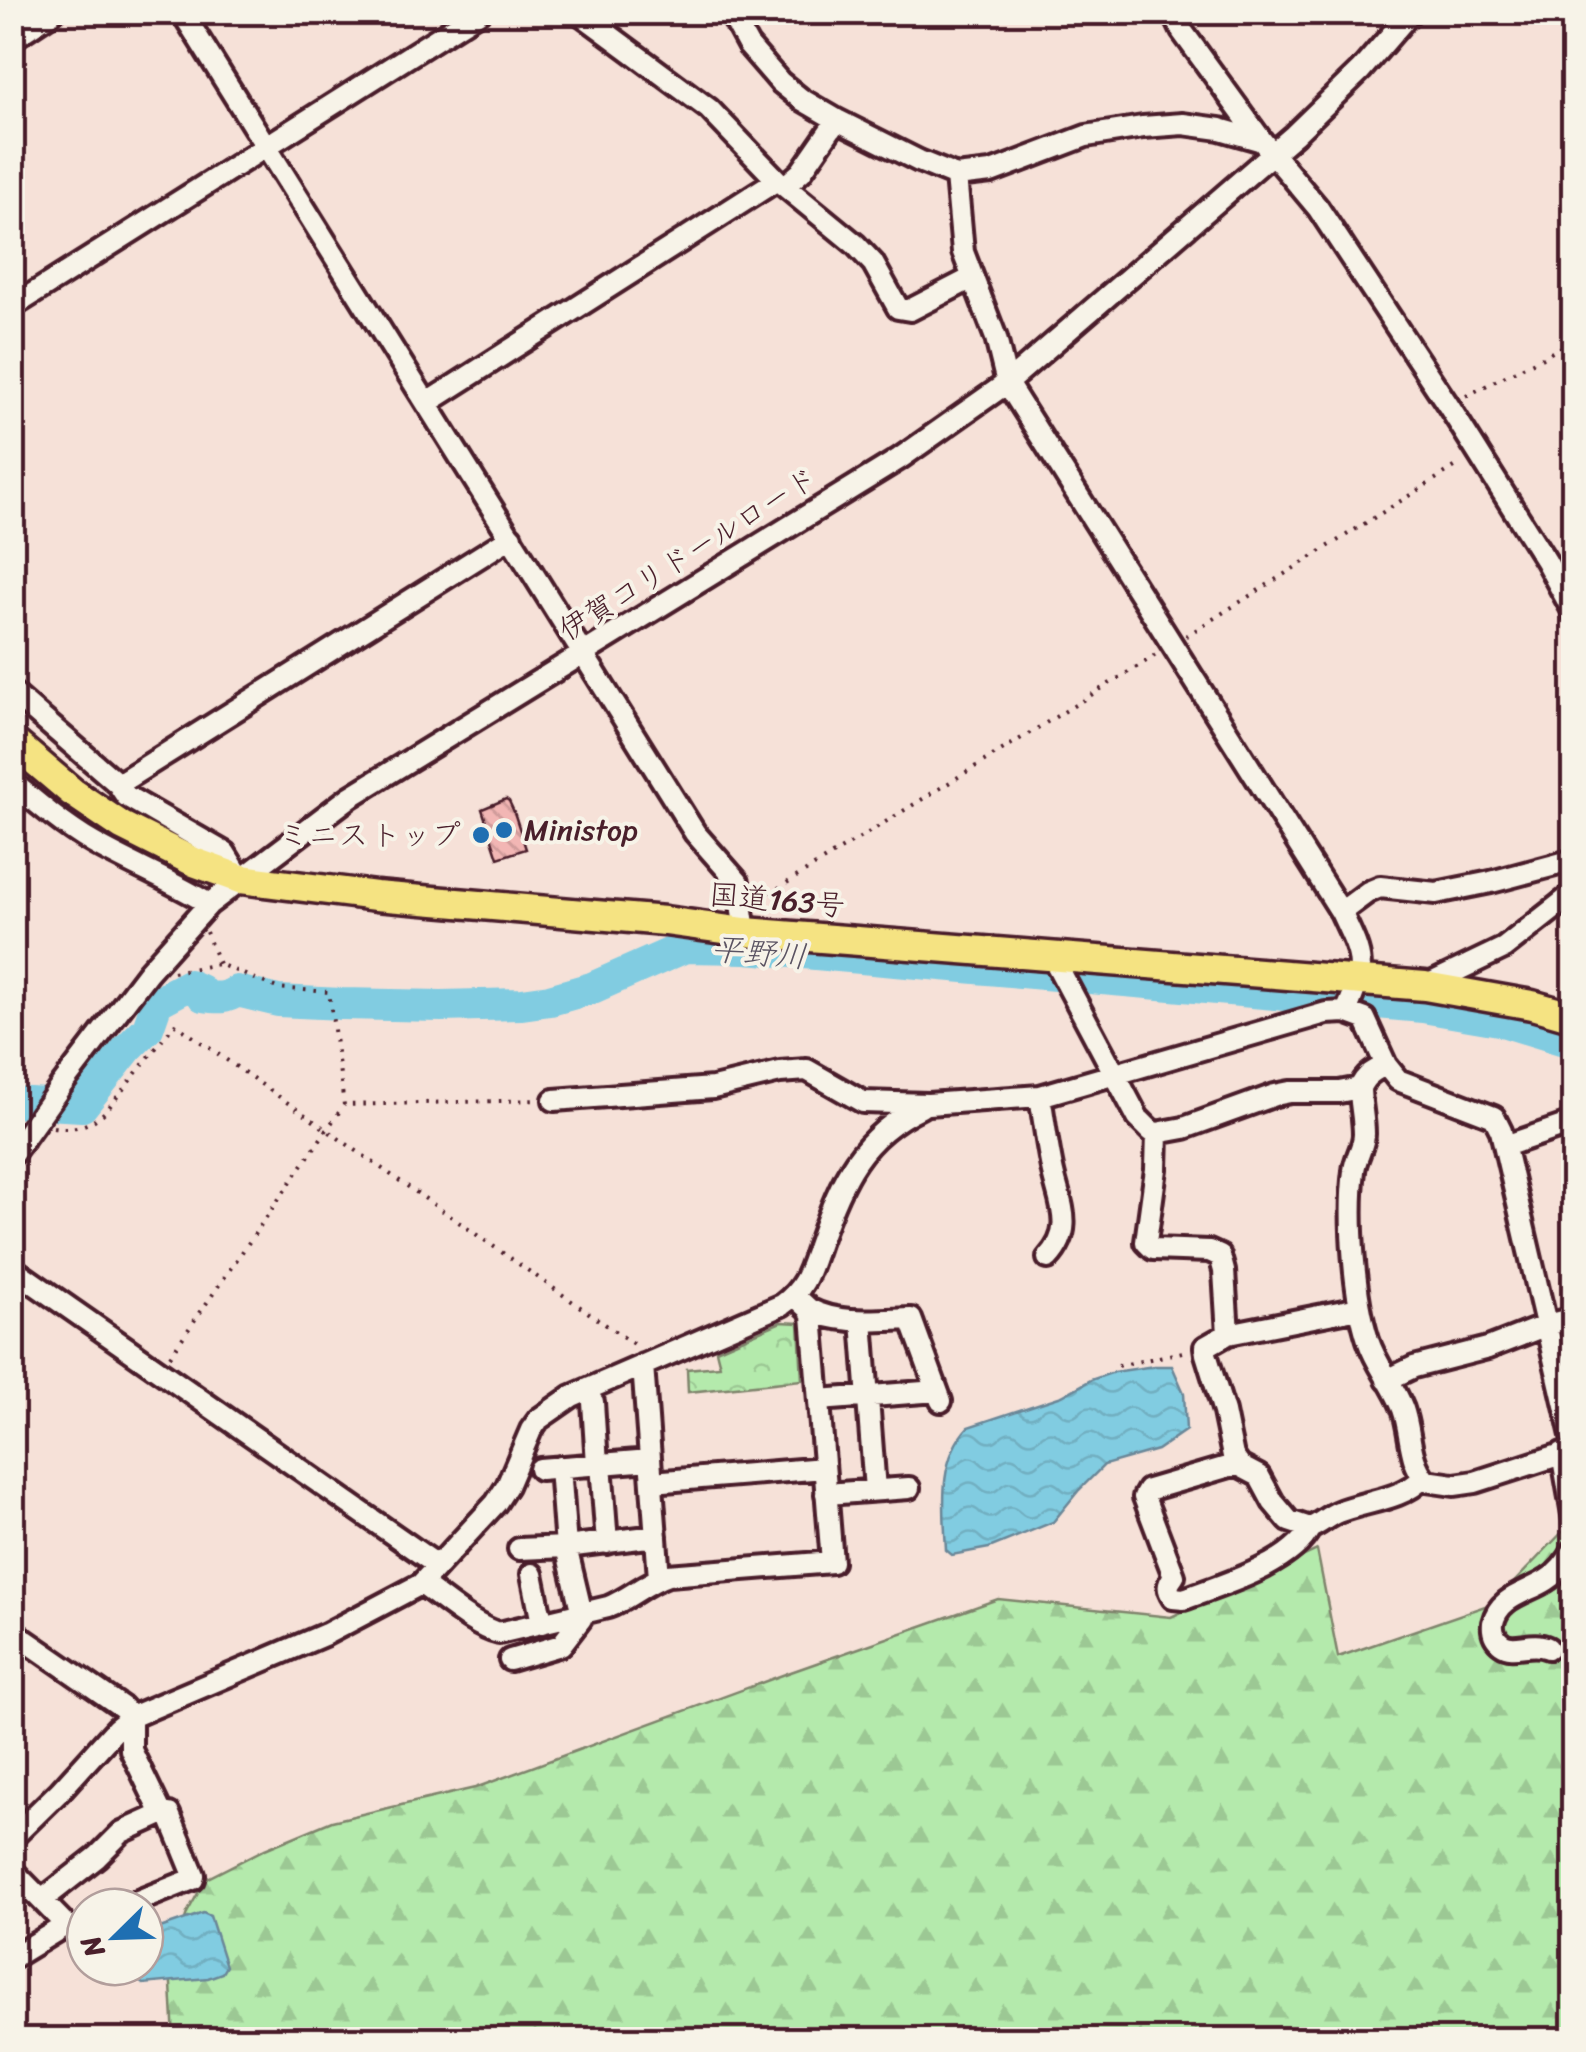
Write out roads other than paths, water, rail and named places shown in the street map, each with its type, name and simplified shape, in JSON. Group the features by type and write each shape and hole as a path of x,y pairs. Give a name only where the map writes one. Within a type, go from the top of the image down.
{"highway":[{"name":"国道163号","path":"12,742 72,792 122,826 194,862 241,879 376,896 665,922 1059,969 1360,980 1424,986 1532,1005 1574,1017"}],"street":[{"path":"12,38 52,12"},
{"path":"182,12 694,833 738,882 745,932"},
{"path":"12,307 479,12"},
{"path":"578,12 709,109 781,183 856,244 873,263 898,308 910,310 972,278"},
{"path":"730,12 748,45 780,82 801,99 919,161 956,176 991,172 1086,136 1142,127 1183,124 1220,129 1268,146"},
{"path":"1173,12 1182,31 1318,208 1448,404 1574,612"},
{"name":"伊賀コリドールロード","path":"12,1155 148,972 205,909 241,879 350,796 899,459 1006,383 1051,347 1268,146 1330,102 1411,12"},
{"path":"427,403 801,172 837,120"},
{"path":"956,176 963,252 996,338 1006,383 1341,912 1360,953 1360,980 1346,1012"},
{"path":"118,784 510,537"},
{"path":"12,692 118,784 126,796 225,853 241,879"},
{"path":"12,782 81,836 175,883 205,909"},
{"path":"1341,912 1380,887 1436,892 1574,860"},
{"path":"1424,986 1504,948 1574,893"},
{"path":"1059,969 1138,1118 1157,1134 1290,1092 1321,1094 1360,1088"},
{"path":"554,1100 712,1088 780,1072 807,1070 863,1102 928,1104 1040,1096 1326,1012 1346,1012 1366,1019 1386,1065 1398,1080 1494,1117 1501,1131 1547,1325 1570,1449 1574,1520"},
{"path":"1386,1065 1373,1071 1360,1088 1364,1134 1354,1166 1352,1201 1360,1308 1374,1356 1403,1408 1416,1470 1426,1482 1454,1486 1570,1449"},
{"path":"1040,1096 1064,1217 1059,1246 1048,1258"},
{"path":"420,1584 493,1632 500,1632 621,1602 659,1578 832,1562 812,1315 802,1302 805,1282 835,1196 869,1142 899,1118 928,1104"},
{"path":"1505,1146 1566,1125 1574,1126"},
{"path":"1157,1134 1146,1242 1153,1249 1220,1256 1228,1334"},
{"path":"12,1268 437,1565"},
{"path":"12,1838 131,1717 326,1634 420,1584 496,1503 531,1430 572,1396 782,1306 802,1302 831,1317 862,1321 910,1319 939,1396 819,1400"},
{"path":"1310,1528 1289,1521 1259,1476 1240,1466 1233,1456 1205,1347 1228,1334 1360,1308"},
{"path":"1387,1380 1414,1366 1488,1348 1574,1318"},
{"path":"862,1321 876,1490"},
{"path":"649,1362 650,1460 659,1578"},
{"path":"592,1402 607,1543"},
{"path":"510,1660 561,1645 582,1614 550,1468 650,1460"},
{"path":"1240,1466 1148,1490 1144,1497 1170,1562 1174,1576 1168,1591 1173,1598 1184,1599 1270,1563 1285,1555 1304,1539 1310,1528 1333,1513 1396,1494 1423,1478"},
{"path":"652,1482 824,1468"},
{"path":"826,1494 908,1488"},
{"path":"519,1549 656,1536"},
{"path":"1548,1648 1540,1644 1512,1648 1499,1643 1493,1631 1494,1620 1509,1599 1550,1579 1574,1550"},
{"path":"532,1574 542,1623"},
{"path":"12,1631 131,1717 131,1750 162,1814"},
{"path":"42,1900 122,1832 169,1814 194,1874 193,1879 165,1890"},
{"path":"12,1870 65,1920"},
{"path":"12,1958 65,1934"}],"water":[{"path":"1172,1366 1184,1393 1186,1430 1157,1450 1104,1465 1053,1522 989,1548 952,1555 946,1550 947,1470 951,1454 968,1427 1062,1396 1114,1372"},
{"path":"203,1913 210,1916 226,1966 222,1973 165,1982 165,1926"}],"waterway":[{"name":"平野川","path":"12,1102 82,1106 148,1028 157,1002 189,985 203,996 221,997 237,991 278,1001 522,1004 592,988 685,947 746,948 1423,1007 1499,1020 1574,1043"}],"place":[{"name":"Ministop","path":"504,830"},
{"name":"ミニストップ","path":"481,835"}]}
